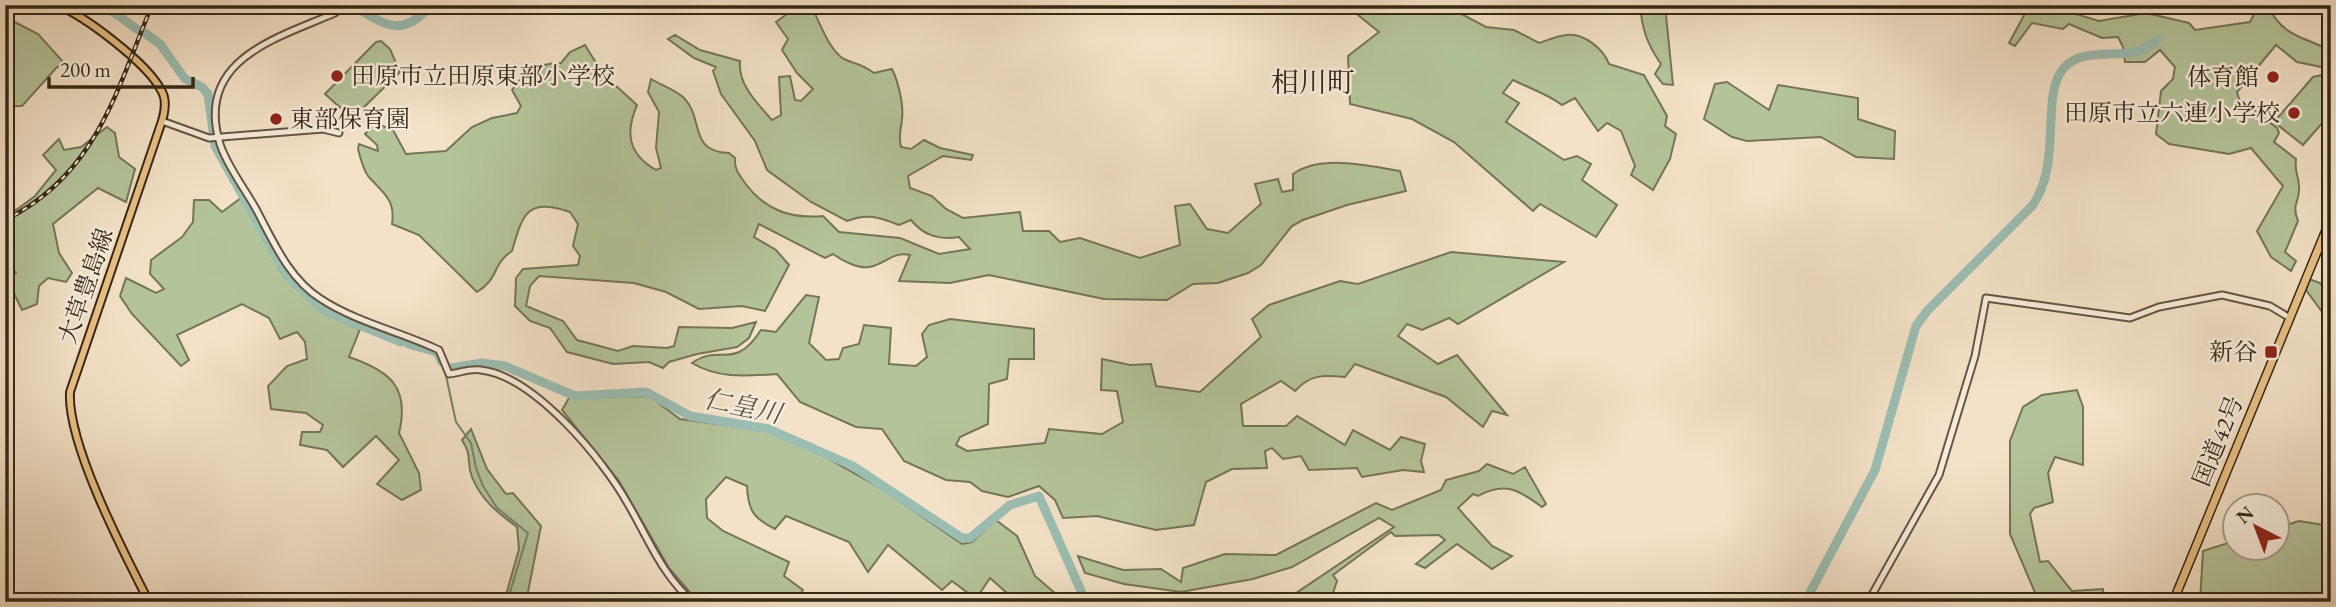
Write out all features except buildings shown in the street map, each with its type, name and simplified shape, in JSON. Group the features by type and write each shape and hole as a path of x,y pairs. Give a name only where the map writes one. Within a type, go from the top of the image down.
{"highway":[{"name":"国道42号","path":"2173,602 2331,218"}],"main road":[{"name":"大草豊島線","path":"57,5 74,8 85,17 160,88 164,103 162,121 70,392 69,409 76,438 101,499 149,602"}],"street":[{"path":"344,5 335,13 264,42 230,74 219,92 216,104 220,138 284,261 321,299 439,349 449,374 479,369 493,373 529,391 559,414 614,483 664,570 693,602"},
{"path":"162,121 209,138 323,129 339,133"},
{"path":"1868,602 1946,455 1975,356 1986,298 2130,318 2159,307 2222,295 2270,306 2290,318"}],"green space":[{"path":"1357,5 1452,5 1450,8 1486,27 1514,30 1539,43 1563,36 1580,36 1598,48 1609,64 1644,75 1667,116 1665,126 1676,134 1670,159 1653,190 1631,175 1635,166 1621,131 1607,123 1598,131 1575,98 1562,105 1513,80 1503,93 1519,103 1506,122 1564,160 1577,156 1591,164 1582,180 1617,205 1596,237 1540,204 1533,211 1454,142 1412,119 1350,104 1348,56 1379,32 1358,15"},
{"path":"1640,5 1665,5 1673,85 1663,84 1655,74 1661,64 1646,36"},
{"path":"2046,5 2099,21 2146,13 2189,23 2195,30 2250,22 2257,8 2255,5 2267,5 2288,30 2331,51 2331,69 2297,62 2276,45 2237,92 2239,99 2277,128 2279,133 2274,142 2296,159 2299,192 2295,210 2298,221 2285,252 2296,261 2291,271 2271,257 2257,231 2283,186 2251,148 2229,154 2169,144 2156,134 2161,91 2173,79 2175,67 2160,50 2145,62 2125,62 2123,47 2118,37 2102,38 2069,24 2063,29 2032,23 2015,46 2009,43 2028,8"},
{"path":"811,6 829,42 844,59 874,73 892,69 902,107 901,147 911,149 924,140 940,148 973,155 971,160 943,156 908,176 910,188 932,196 946,209 963,218 1020,212 1023,231 1049,231 1060,242 1080,238 1140,258 1180,245 1175,206 1190,204 1207,229 1228,233 1261,204 1255,184 1278,179 1282,192 1293,190 1293,174 1317,164 1359,164 1400,171 1406,191 1347,205 1303,220 1292,226 1261,265 1248,273 1218,283 1193,284 1167,300 1104,299 989,275 950,283 899,281 910,255 898,255 875,266 860,267 833,254 825,258 759,224 754,237 776,250 789,265 765,311 742,306 699,309 666,292 634,283 539,276 530,286 526,306 563,321 577,340 618,351 633,346 674,346 679,327 732,328 756,322 749,338 737,347 697,354 669,362 663,368 649,362 613,364 567,352 550,328 530,321 515,306 516,278 523,269 578,265 580,256 573,246 578,224 570,212 544,207 529,212 520,227 512,251 501,261 489,282 477,292 419,235 392,224 390,202 368,176 362,163 359,144 378,151 377,145 365,134 375,123 393,130 406,154 446,151 472,127 492,118 517,113 521,106 512,90 521,78 540,67 561,63 570,52 585,45 603,74 637,105 631,125 632,142 640,157 656,170 661,168 656,148 659,112 648,92 651,79 684,98 707,147 729,153 735,158 736,168 745,183 761,200 779,211 800,216 823,216 839,232 900,238 939,254 970,249 959,237 932,236 911,220 899,225 873,217 847,221 811,202 767,170 755,141 721,94 713,71 716,67 694,58 668,39 675,35 700,50 740,61 745,86 772,120 781,115 779,77 790,76 795,100 801,101 813,89 797,73 782,50 788,39 776,22 794,9"},
{"path":"5,17 38,34 65,64 57,67 22,106 5,106"},
{"path":"381,41 390,49 400,72 359,112 346,113 325,94 376,42"},
{"path":"2322,75 2331,79 2331,113 2303,145 2274,122 2313,77"},
{"path":"1727,82 1769,110 1778,85 1858,98 1858,119 1895,131 1894,159 1856,157 1821,137 1747,141 1732,137 1704,119 1715,84"},
{"path":"107,127 115,133 119,157 135,169 126,202 98,188 53,224 59,253 72,273 66,282 48,278 39,286 37,304 22,310 7,279 16,273 5,258 5,205 16,210 35,196 56,170 43,155 59,139 64,150 81,147"},
{"path":"241,198 284,277 321,312 360,329 349,357 376,368 394,383 402,404 399,433 419,473 421,490 402,500 377,484 399,460 376,436 343,467 327,450 300,445 302,432 320,432 323,425 306,413 271,409 268,386 287,366 307,359 305,342 297,332 280,339 269,318 242,304 177,335 189,360 181,366 132,314 120,296 126,278 156,293 164,289 150,274 151,260 182,237 193,222 194,200 209,200 222,212"},
{"path":"1451,252 1564,262 1458,324 1449,318 1422,330 1407,324 1398,336 1438,364 1457,355 1507,415 1492,411 1483,427 1446,397 1355,364 1345,377 1318,377 1306,381 1295,391 1281,381 1241,404 1243,426 1286,426 1297,416 1345,445 1353,430 1390,450 1401,437 1425,444 1421,461 1424,472 1403,470 1362,477 1357,468 1309,470 1301,456 1283,459 1272,448 1265,451 1267,468 1232,469 1206,482 1194,525 1156,530 1097,516 1063,518 1055,500 1039,486 1008,497 982,491 970,482 946,480 904,461 882,429 856,427 800,402 777,374 723,374 692,363 711,355 735,354 751,343 761,330 776,332 806,295 819,297 809,343 826,360 839,359 843,348 859,344 864,325 891,328 889,364 916,366 927,357 922,334 929,325 950,319 1034,329 1034,359 1009,359 1007,379 989,384 988,424 960,437 956,445 967,451 1045,443 1049,429 1102,434 1123,422 1117,391 1101,390 1102,359 1130,365 1151,364 1156,386 1200,392 1261,337 1252,319 1269,305 1340,281 1358,284"},
{"path":"2309,279 2320,283 2331,295 2331,324 2306,290"},
{"path":"2077,390 2083,407 2083,465 2055,457 2048,473 2053,502 2034,508 2030,514 2040,562 2048,561 2072,591 2103,589 2104,602 2039,602 2010,534 2010,441 2023,407 2042,395"},
{"path":"649,396 680,419 768,431 818,453 884,490 962,544 972,542 996,520 1017,536 1035,576 1056,594 1058,602 1017,602 990,578 976,599 952,581 942,590 888,545 868,572 849,542 786,516 775,529 761,521 750,507 747,486 726,477 706,499 707,518 723,531 789,562 784,576 803,590 794,602 698,602 669,568 619,481 562,410 569,398"},
{"path":"471,429 487,469 506,494 513,493 541,526 526,602 504,602 519,549 517,527 491,505 476,485 462,440"},
{"path":"1487,464 1513,474 1525,467 1546,504 1542,507 1519,492 1504,488 1478,496 1473,494 1458,508 1492,546 1512,556 1492,569 1457,544 1425,568 1416,564 1445,540 1439,535 1395,536 1391,532 1333,575 1337,581 1331,599 1341,602 1273,602 1287,599 1394,527 1379,518 1292,567 1253,579 1181,592 1124,584 1085,573 1078,556 1123,570 1161,569 1181,582 1183,568 1225,554 1276,555 1376,503 1392,510 1441,490 1446,480 1479,471"},
{"path":"2299,521 2331,526 2331,602 2200,602 2203,551 2220,546 2220,562 2290,562 2290,524"}],"waterway":[{"name":"仁皇川","path":"97,5 115,13 138,30"},
{"path":"351,5 383,23 392,25 411,22 431,5"},
{"name":"仁皇川","path":"145,33 160,44 185,79 202,87 208,94 215,146 287,275 323,310 401,342"},
{"path":"1805,602 1875,470 1916,326 1927,311 2032,206 2041,189 2047,170 2053,96 2056,81 2063,69 2084,56 2136,52 2158,39"},
{"name":"仁皇川","path":"408,344 437,352 442,362"},
{"name":"仁皇川","path":"451,368 482,363 505,366 575,396 646,392 690,416 769,429 853,466 962,538 970,538 1010,505 1039,496 1086,602"},
{"path":"445,371 456,422 471,443 483,486 497,508 528,533 507,602"}],"railway":[{"path":"5,220 36,201 61,180 82,155 114,99 152,5"}],"place":[{"name":"田原市立田原東部小学校","path":"337,76"},
{"name":"体育館","path":"2273,77"},
{"name":"田原市立六連小学校","path":"2294,113"},
{"name":"東部保育園","path":"276,119"},
{"name":"新谷","path":"2271,352"}],"district":[{"name":"相川町","path":"1313,82"}]}
